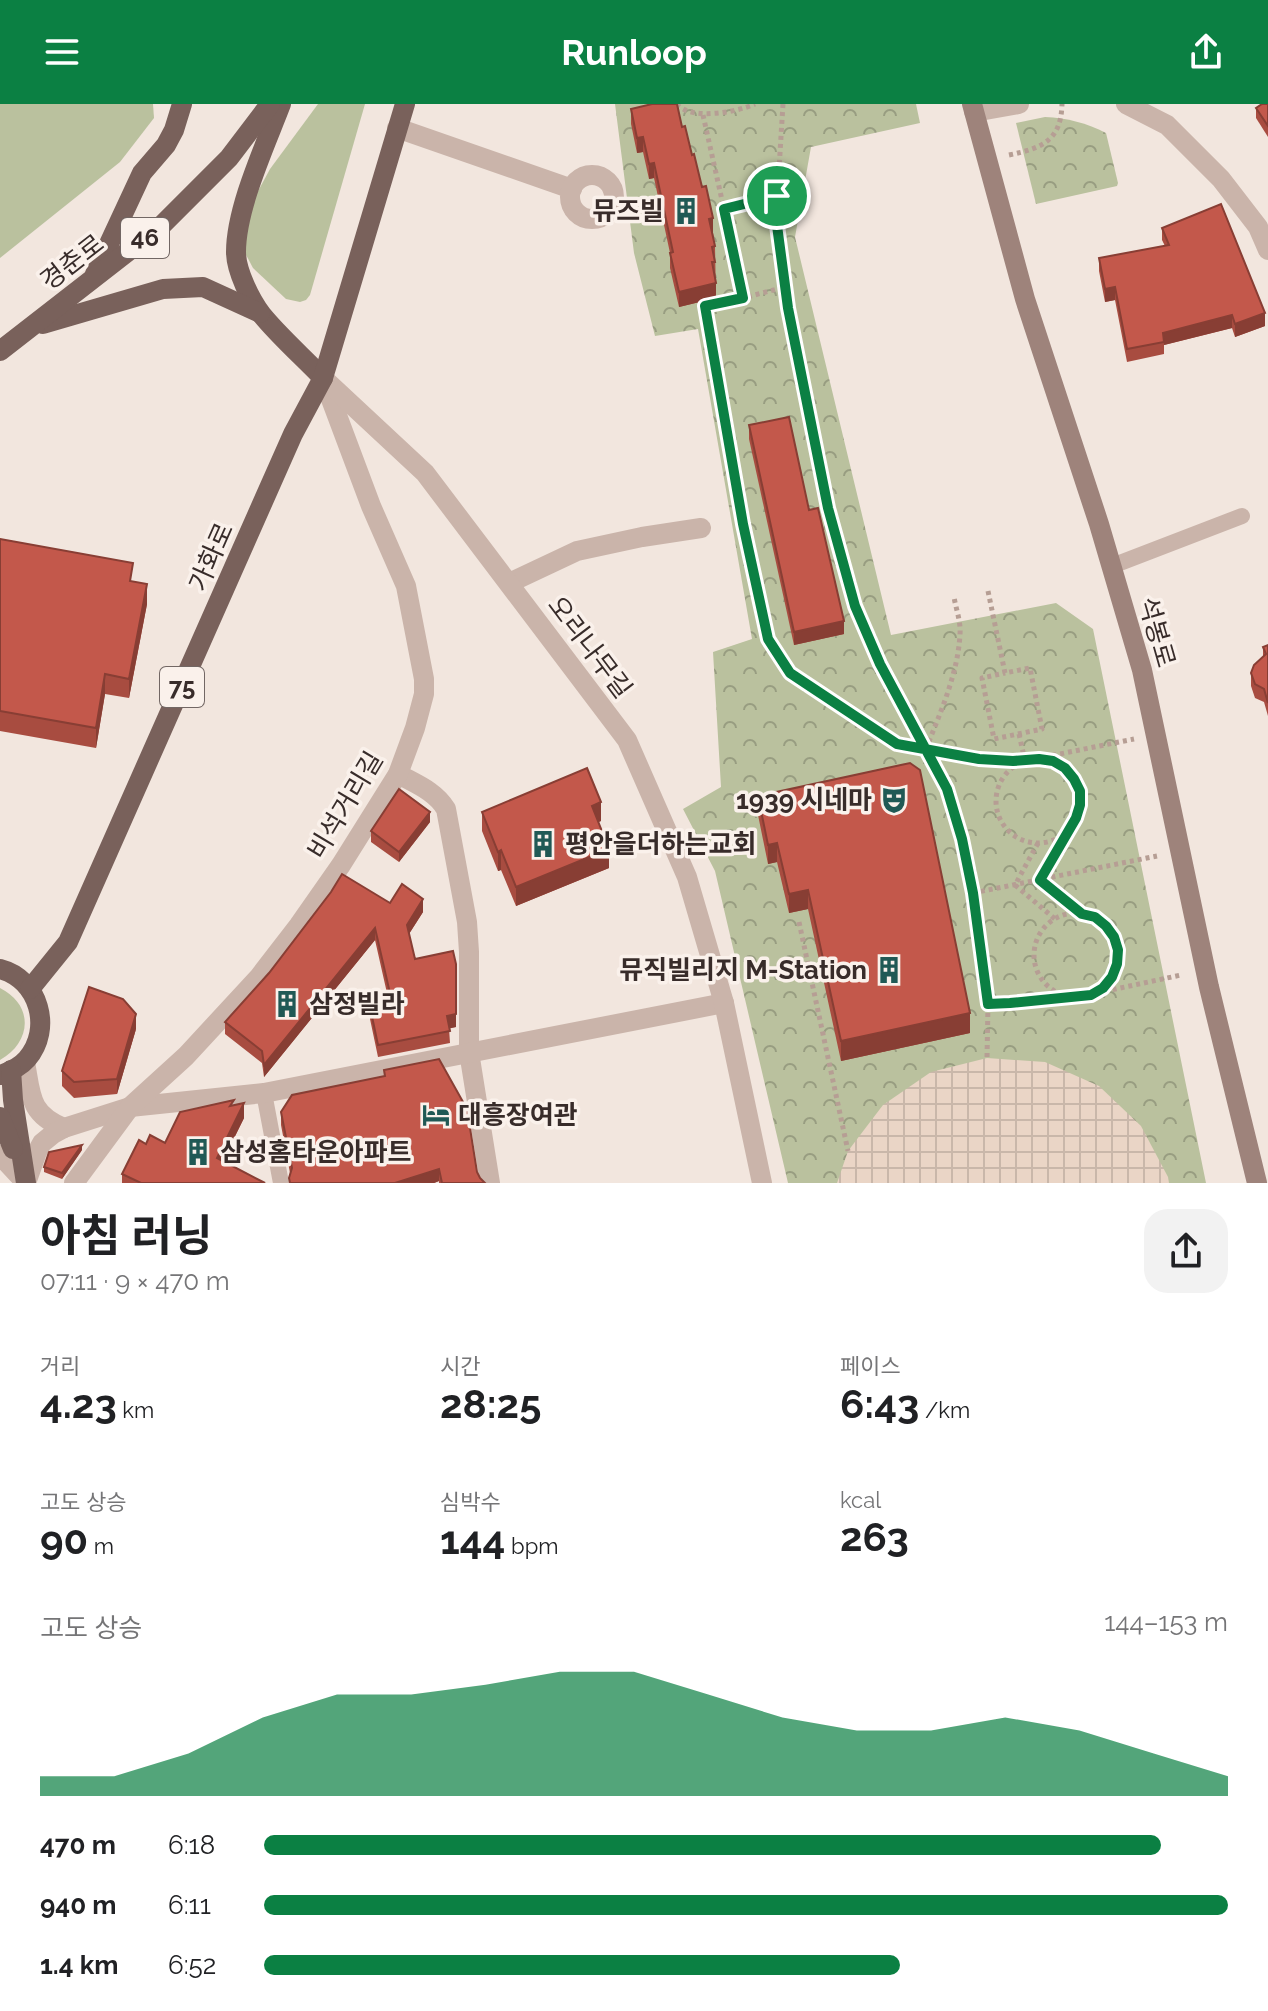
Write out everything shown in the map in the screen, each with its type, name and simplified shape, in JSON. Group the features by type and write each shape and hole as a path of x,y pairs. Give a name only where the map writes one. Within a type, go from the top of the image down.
{"main road":[{"path":"93,278 142,173 166,145 174,130 182,104"},
{"name":"경춘로","path":"0,351 162,225 229,158 270,104"},
{"path":"281,104 248,190 237,236 236,255 241,276 260,313 323,378"},
{"name":"가화로","path":"30,989 68,942 293,434 323,378 405,104"},
{"name":"석봉로","path":"973,108 1025,299 1112,566 1142,670 1206,970 1257,1183"},
{"path":"33,326 163,289 180,287 203,287 260,313"},
{"path":"0,969 19,978 30,989 41,1018 40,1034 34,1049 12,1069 13,1100 26,1183"},
{"path":"0,1117 26,1183"}],"street":[{"path":"973,108 1019,104"},
{"path":"1126,104 1167,125 1221,179 1258,227 1268,250"},
{"path":"397,128 572,189"},
{"name":"오리나무길","path":"323,378 425,473 627,740 687,877 724,1003 762,1183"},
{"name":"비석거리길","path":"74,1183 130,1107 186,1056 259,977 316,901 398,774 415,728 424,694 424,679 406,586 371,506 323,378"},
{"path":"509,583 577,551 701,528"},
{"path":"398,774 432,793 446,809 469,937 469,1052 490,1183"},
{"path":"0,1155 26,1183 37,1152 53,1134 130,1107 264,1093 724,1003"},
{"path":"12,1069 31,1095 37,1110 49,1122 64,1128"}],"lane":[{"path":"1112,566 1242,516"},
{"path":"264,1093 281,1183"}],"path":[{"path":"677,104 681,109 703,115 755,104"},
{"path":"783,104 776,218 788,308 828,508 855,606 880,664 947,789 962,839 973,893 988,1004 987,1058"},
{"path":"986,159 1030,151 1048,141 1060,125 1062,104"},
{"path":"703,115 743,298"},
{"path":"724,209 777,196"},
{"path":"785,287 705,306 743,524 768,639 790,673 897,744 979,759 1039,759 1053,761 1065,768 1080,791 1080,805 1076,818 1040,880"},
{"path":"988,591 1005,673"},
{"path":"926,750 945,702 958,655 960,632 954,597"},
{"path":"1030,668 1042,729 994,739 982,678 1005,673 1030,668"},
{"path":"1019,734 1025,761"},
{"path":"1069,830 1058,839 1038,843 1017,838 1006,829 996,803 997,789 1003,776 1025,761 1156,734"},
{"path":"1015,885 1038,843"},
{"path":"973,893 1182,852"},
{"path":"1040,880 1082,914"},
{"path":"1015,885 1055,919"},
{"path":"1077,998 1051,990 1041,980 1033,953 1036,940 1044,928 1068,914 1095,917 1114,937 1118,950 1112,977 1103,988 1091,995"},
{"path":"799,922 848,1151"},
{"path":"988,1004 1077,998 1206,970"}],"green space":[{"path":"0,104 153,104 154,118 120,162 0,258"},
{"path":"318,104 365,104 310,295 300,302 286,299 253,268 244,251 251,204 270,169"},
{"path":"615,104 916,104 920,123 811,147 795,237 891,635 1056,603 1093,629 1206,1183 788,1183 715,871 683,809 721,787 713,652 752,639 698,329 655,336 634,253"},
{"path":"1045,117 1077,122 1106,133 1117,186 1036,204 1016,123"},
{"path":"0,988 19,1004 25,1024 18,1044 0,1060"}],"shaded area":[{"path":"987,1058 1045,1062 1099,1086 1141,1126 1169,1183 837,1183 848,1151 883,1105 931,1072"}],"building":[{"name":"뮤즈빌","path":"652,104 677,104 682,127 685,126 702,187 706,186 713,218 709,219 715,246 712,247 715,262 712,262 716,283 679,292 654,163 649,164 643,137 637,138 631,109"},
{"path":"1268,104 1268,126 1256,108"},
{"path":"1221,204 1265,313 1235,324 1232,315 1163,333 1164,342 1127,349 1115,287 1105,289 1099,258 1169,245 1162,228"},
{"path":"789,417 809,510 818,508 844,621 794,632 749,425"},
{"path":"0,539 133,563 130,581 147,584 129,679 105,674 96,728 0,711"},
{"path":"1268,645 1268,703 1264,689 1255,684 1251,673 1254,665 1266,654 1263,647"},
{"name":"뮤직빌리지 M-Station","path":"910,763 920,770 970,1013 841,1041 808,890 789,894 777,843 768,845 758,796"},
{"name":"평안을더하는교회","path":"587,768 601,802 592,806 609,849 516,887 482,812"},
{"path":"399,789 430,812 399,852 371,831"},
{"path":"342,874 390,903 402,884 423,899 407,925 415,959 453,951 456,1014 447,1016 450,1031 378,1045 370,1007 392,1002 375,928 264,1065 262,1051 225,1022 269,973"},
{"path":"89,987 123,999 136,1014 117,1079 74,1082 62,1071"},
{"path":"439,1059 467,1109 477,1172 485,1183 442,1183 439,1169 395,1183 290,1183 292,1168 281,1112 292,1095 385,1076 384,1070"},
{"name":"삼성홈타운아파트","path":"234,1100 230,1106 244,1103 217,1158 265,1183 141,1183 122,1174 139,1140 146,1144 150,1135 165,1143 180,1112"},
{"path":"82,1145 62,1173 44,1167 49,1152"}],"place":[{"name":"뮤즈빌","path":"686,211"},
{"name":"1939 시네마","path":"894,800"},
{"name":"평안을더하는교회","path":"543,844"},
{"name":"뮤직빌리지 M-Station","path":"889,970"},
{"name":"삼정빌라","path":"287,1004"},
{"name":"대흥장여관","path":"436,1115"},
{"name":"삼성홈타운아파트","path":"198,1152"}],"route":[{"path":"777,196 724,209 743,298 705,306 743,524 768,639 790,673 897,744 926,750 979,759 1053,761 1065,768 1080,791 1080,805 1076,818 1040,880 1082,914 1095,917 1114,937 1118,950 1112,977 1103,988 1091,995 988,1004 973,893 962,839 947,789 926,750 880,664 855,606 828,508 788,308 776,218 777,196"}]}
